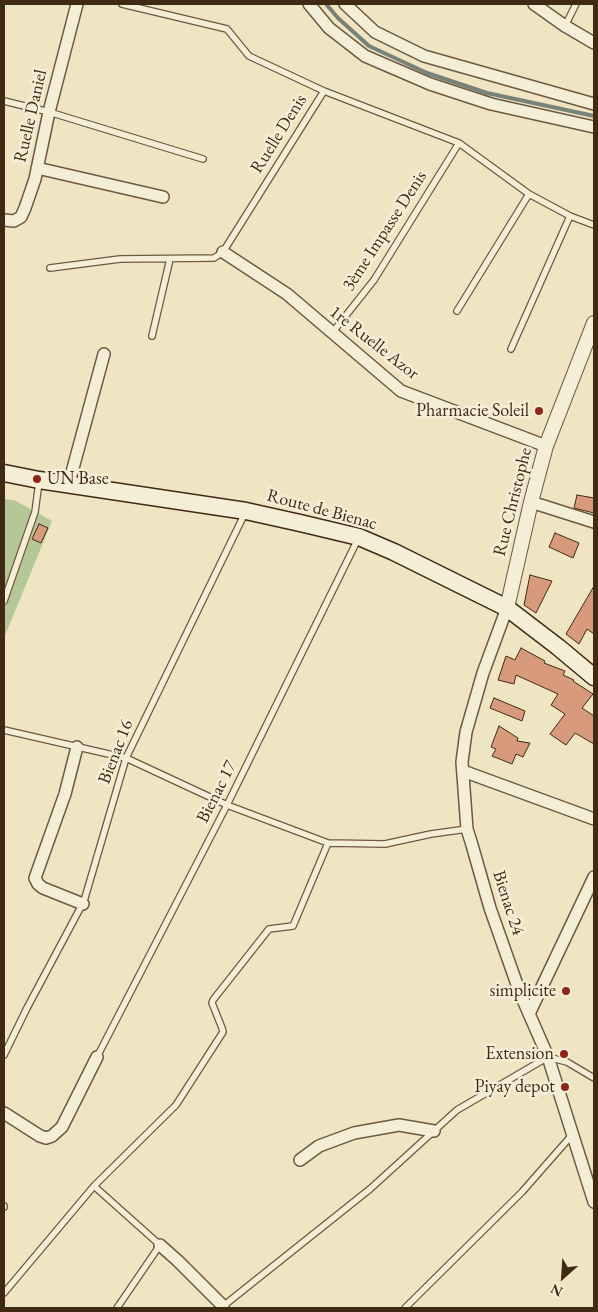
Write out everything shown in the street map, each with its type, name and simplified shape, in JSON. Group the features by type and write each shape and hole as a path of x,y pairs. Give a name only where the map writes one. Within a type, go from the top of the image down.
{"main road":[{"name":"Route de Bienac","path":"4,473 246,511 359,538 403,556 507,608 594,676"}],"street":[{"name":"Ruelle Daniel","path":"4,220 14,221 21,216 35,179 49,112 77,4"},
{"path":"309,4 329,28 365,56 430,84 492,104 594,128"},
{"path":"345,4 375,32 424,56 594,104"},
{"path":"534,4 565,26 594,43"},
{"path":"37,168 164,197"},
{"name":"1re Ruelle Azor","path":"223,252 287,294 401,391 546,446"},
{"name":"Rue Christophe","path":"507,608 546,446 594,323"},
{"path":"70,484 104,354"},
{"path":"531,502 594,522"},
{"name":"Bienac 24","path":"507,608 466,732 462,762 466,830 490,908 520,993 548,1057 594,1202"},
{"path":"77,747 65,794 35,878 43,888 82,904"},
{"path":"463,771 594,819"},
{"path":"529,1014 594,877"},
{"path":"4,1113 40,1136 46,1138 52,1136 62,1127 97,1057"},
{"path":"300,1160 319,1146 354,1133 399,1125 434,1131"},
{"path":"589,1186 594,1174"},
{"path":"160,1245 222,1307"}],"lane":[{"path":"122,4 227,29 249,56 324,90"},
{"path":"565,26 576,4"},
{"name":"Ruelle Denis","path":"223,252 324,90 459,143 529,194 570,216 594,225"},
{"path":"4,101 49,112 203,159"},
{"name":"3ème Impasse Denis","path":"332,333 374,280 459,143"},
{"path":"457,311 529,194"},
{"path":"511,349 570,216"},
{"path":"50,268 120,260 214,258 223,252"},
{"path":"152,336 170,259"},
{"path":"4,601 35,512 39,480"},
{"name":"Bienac 16","path":"4,1055 82,904 126,758 246,511"},
{"name":"Bienac 17","path":"97,1057 228,805 359,538"},
{"path":"4,730 126,758 228,805 328,844 385,844 431,834 466,830"},
{"path":"4,1293 94,1186 176,1105 222,1032 212,1003 213,1000 269,929 293,926 328,844"},
{"path":"222,1307 370,1189 457,1110 548,1057 567,1062 594,1078"},
{"path":"405,1308 522,1192 573,1135"},
{"path":"94,1186 160,1245 117,1308"}],"green space":[{"path":"4,499 14,500 52,521 4,638"}],"building":[{"path":"577,495 594,498 594,513 574,508"},
{"path":"39,524 48,528 41,543 32,539"},
{"path":"555,533 579,543 573,558 549,547"},
{"path":"530,575 552,581 536,613 524,605"},
{"path":"594,586 594,634 587,629 579,644 566,634"},
{"path":"521,648 545,661 544,663 565,671 563,675 574,680 593,694 582,708 594,716 594,744 575,733 566,745 550,734 565,714 551,705 558,694 516,675 514,684 498,680 506,656 515,660"},
{"path":"494,698 525,711 522,721 490,708"},
{"path":"499,726 518,738 517,741 530,743 523,757 516,754 512,764 492,756 496,749 491,747"}],"waterway":[{"path":"326,4 338,18 369,46 427,73 487,93 594,116"}],"place":[{"name":"Pharmacie Soleil","path":"539,411"},
{"name":"UN Base","path":"37,479"},
{"name":"simplicite","path":"566,991"},
{"name":"Extension","path":"564,1054"},
{"name":"Piyay depot","path":"565,1087"}]}
